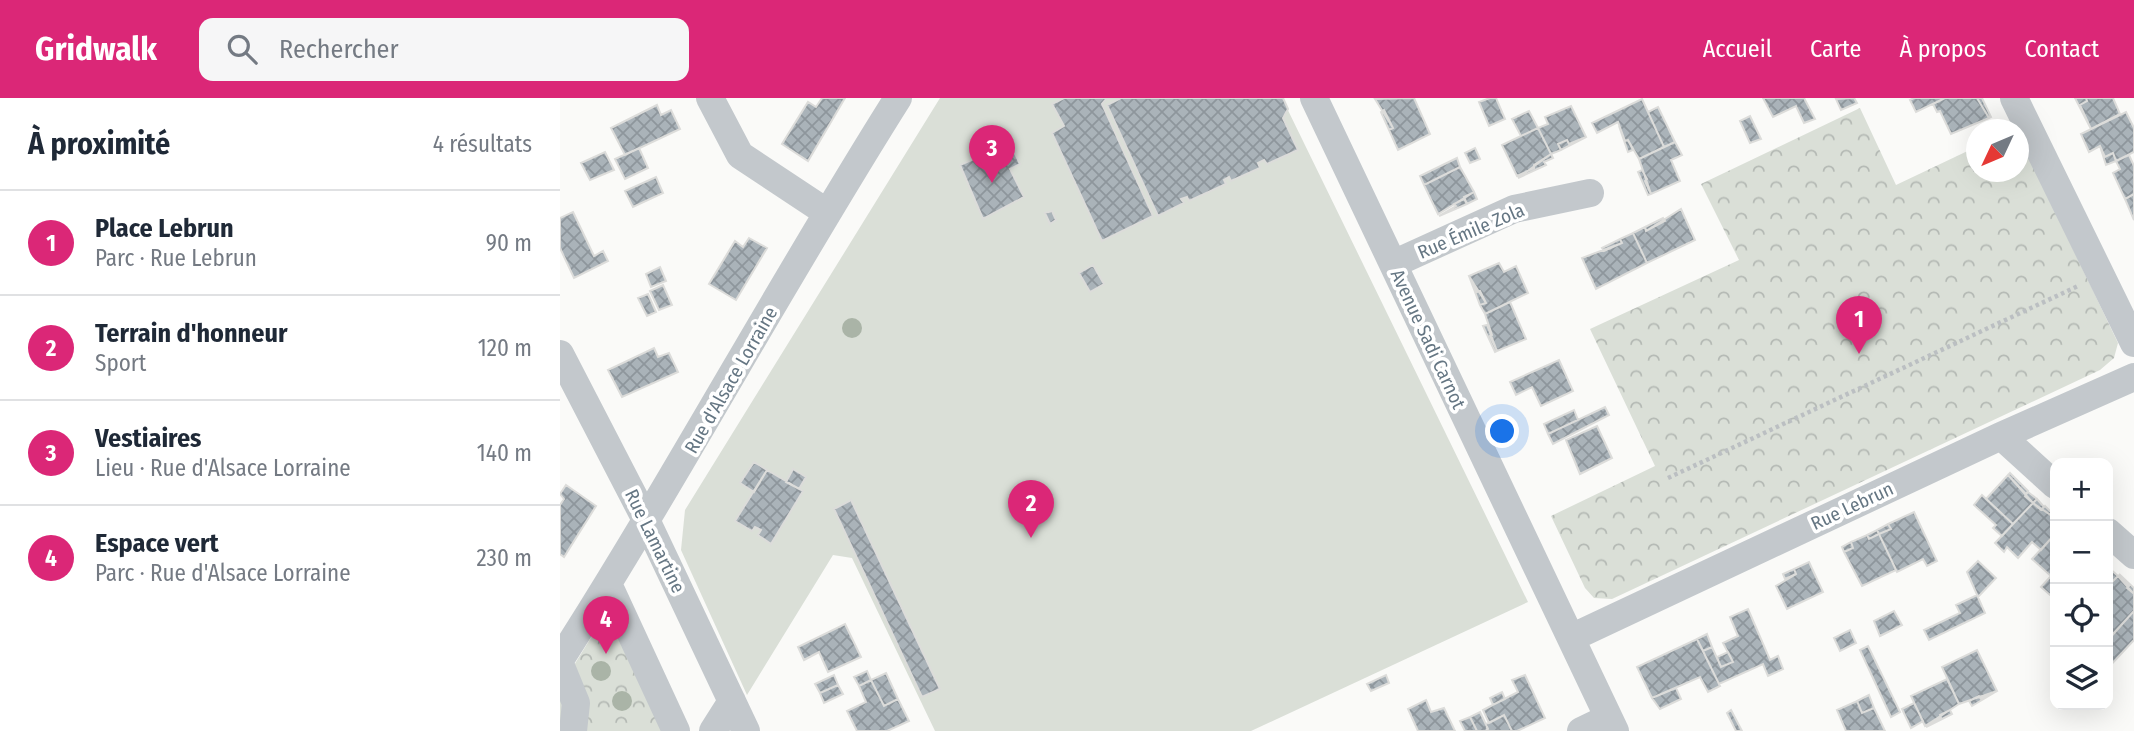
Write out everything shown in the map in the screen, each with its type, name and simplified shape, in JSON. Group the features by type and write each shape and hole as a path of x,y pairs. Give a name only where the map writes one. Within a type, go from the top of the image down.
{"street":[{"path":"710,98 740,155 827,212"},
{"name":"Rue d'Alsace Lorraine","path":"560,662 647,523 827,212 898,98"},
{"name":"Avenue Sadi Carnot","path":"1314,98 1612,724"},
{"path":"2014,98 2134,344"},
{"name":"Rue Émile Zola","path":"1393,264 1514,209 1590,194"},
{"name":"Rue Lamartine","path":"560,354 647,523 746,731"},
{"name":"Rue Lebrun","path":"1570,638 2001,436 2134,377"},
{"path":"2001,436 2050,480"},
{"path":"2113,536 2134,555"},
{"path":"608,584 677,731"},
{"path":"560,662 576,703 573,731"},
{"path":"713,731 732,701"},
{"path":"1581,731 1612,724"}],"path":[{"path":"1668,478 2101,275"}],"green space":[{"path":"940,98 1282,98 1528,602 1251,731 935,731 852,558 833,555 747,695 681,550 685,510"},
{"path":"1860,108 1896,185 1966,152 1966,182 2029,182 2029,157 2118,343 2114,358 2100,370 1612,599 1594,598 1585,588 1551,516 1655,466 1590,329 1739,260 1701,184"},
{"path":"603,618 617,620 668,731 560,731 560,688"}],"building":[{"path":"822,98 845,98 808,161 782,144 808,102 816,107"},
{"path":"1064,98 1107,98 1102,104 1153,216 1102,241 1052,133 1064,126 1052,104"},
{"path":"1121,98 1283,98 1288,109 1283,118 1298,150 1267,164 1264,160 1258,163 1260,168 1231,181 1229,177 1224,180 1226,184 1189,201 1187,197 1181,199 1184,203 1158,216 1107,105"},
{"path":"1414,98 1430,134 1398,150 1389,130 1393,128 1375,99"},
{"path":"1496,98 1505,119 1489,126 1479,102"},
{"path":"1763,98 1804,98 1815,119 1804,123 1796,106 1773,117"},
{"path":"1854,98 1857,103 1841,110 1836,99"},
{"path":"1945,98 1916,112 1910,100"},
{"path":"1945,98 1977,98 1989,118 1966,119 1966,128 1951,134 1940,111 1937,112 1933,104"},
{"path":"1977,98 1982,98 1991,117 1989,118"},
{"path":"2075,98 2086,98 2087,101 2080,105 2091,129"},
{"path":"2086,98 2113,98 2120,114 2091,129 2080,105 2087,101"},
{"path":"1642,99 1664,147 1639,159 1628,140 1625,141 1618,122 1597,133 1592,123"},
{"path":"657,105 661,115 671,110 680,129 625,155 611,128"},
{"path":"1571,106 1586,137 1569,144 1567,140 1558,144 1561,150 1551,154 1538,128 1548,124 1545,117"},
{"path":"1658,107 1675,142 1664,147 1648,112"},
{"path":"1384,110 1393,128 1389,130 1381,112"},
{"path":"1529,111 1538,128 1521,136 1512,119"},
{"path":"2126,112 2134,128 2134,152 2116,161 2113,153 2105,157 2100,146 2089,152 2081,134"},
{"path":"1750,116 1761,139 1750,143 1740,121"},
{"path":"1619,126 1625,141 1628,140 1633,150 1628,152"},
{"path":"1538,128 1551,154 1534,165 1534,168 1517,176 1502,145"},
{"path":"1586,137 1561,150 1558,144 1567,140 1569,144"},
{"path":"1675,142 1682,155 1671,160 1680,181 1651,194 1639,159"},
{"path":"1010,143 1020,164 1010,169 1024,197 983,219 960,165"},
{"path":"2100,146 2105,157 2113,153 2116,161 2106,165"},
{"path":"639,148 648,168 625,179 615,159"},
{"path":"1475,148 1480,159 1470,163 1465,153"},
{"path":"605,152 614,170 590,180 581,163"},
{"path":"1551,154 1553,158 1544,162 1546,165 1518,178"},
{"path":"2129,155 2134,166 2134,194 2125,199 2113,173 2120,169 2116,161"},
{"path":"1457,158 1460,167 1424,185 1420,176"},
{"path":"1460,167 1474,192 1438,214 1424,185"},
{"path":"1642,170 1651,194 1648,195 1638,172"},
{"path":"656,177 663,193 633,207 625,191"},
{"path":"1474,192 1477,199 1467,204 1464,197"},
{"path":"2134,194 2134,220 2125,199"},
{"path":"1464,199 1467,204 1439,216 1456,206 1454,204"},
{"path":"1681,209 1695,240 1647,263 1633,233 1645,227 1646,231"},
{"path":"1052,211 1056,220 1050,224 1045,213"},
{"path":"573,212 594,256 603,251 608,261 574,278 560,248 560,218"},
{"path":"1663,218 1665,221 1646,231 1645,227"},
{"path":"1633,233 1647,263 1596,289 1582,258 1622,243 1620,239"},
{"path":"749,238 767,248 736,300 709,284 735,241 743,247"},
{"path":"1620,239 1622,243 1604,251 1602,248"},
{"path":"1499,263 1504,272 1516,266 1528,293 1485,314 1480,305 1486,303 1469,276"},
{"path":"1093,265 1104,284 1090,292 1079,273"},
{"path":"660,267 666,281 651,287 646,274"},
{"path":"1469,276 1477,292 1480,291 1486,303 1480,305"},
{"path":"663,285 672,305 659,310 650,291"},
{"path":"648,294 656,312 647,316 638,298"},
{"path":"1510,302 1526,339 1497,351 1485,314"},
{"path":"1487,325 1497,351 1495,352 1483,326"},
{"path":"654,348 658,357 669,353 678,372 622,397 608,370"},
{"path":"1559,360 1573,391 1541,406 1532,387 1516,395 1510,382"},
{"path":"1605,407 1609,415 1553,444 1548,434"},
{"path":"1574,410 1578,420 1548,434 1544,424"},
{"path":"1597,426 1612,458 1580,474 1566,440"},
{"path":"754,462 767,470 754,492 740,483"},
{"path":"793,469 806,477 799,489 786,482"},
{"path":"767,470 803,491 771,544 758,535 761,530 755,527 752,531 735,521"},
{"path":"2010,473 2028,491 2026,494 2008,475"},
{"path":"2008,475 2033,503 2013,524 1986,499"},
{"path":"566,485 596,506 564,557 560,554 560,505 564,499 560,494"},
{"path":"2028,492 2037,499 2033,503 2025,496"},
{"path":"1982,495 2013,524 2002,536 1993,528 1996,525 1974,505"},
{"path":"2037,499 2044,507 2041,510 2033,503"},
{"path":"851,500 940,689 922,697 834,509"},
{"path":"2033,503 2050,515 2050,540 2041,550 2032,542 2018,558 2007,547 2004,552 1995,543"},
{"path":"1914,512 1937,561 1927,566 1923,559 1897,572 1879,534 1891,529 1888,524"},
{"path":"1888,524 1891,529 1879,534 1877,530"},
{"path":"1877,530 1879,534 1869,539 1867,535"},
{"path":"1879,534 1896,570 1862,586 1844,552 1853,548 1851,542 1867,535 1869,539"},
{"path":"2050,539 2050,575 2032,559"},
{"path":"1851,542 1853,548 1844,552 1842,547"},
{"path":"1978,561 1996,578 1978,597 1967,572"},
{"path":"1809,562 1823,592 1787,609 1776,586 1796,574 1794,569"},
{"path":"1794,569 1796,574 1785,579 1783,574"},
{"path":"2119,574 2134,588 2134,594 2127,588 2129,586"},
{"path":"2118,576 2134,594 2134,611 2113,634 2113,584"},
{"path":"2050,577 2050,595 2041,587"},
{"path":"1977,595 1985,613 1929,640 1924,630 1960,613 1956,605"},
{"path":"1748,609 1770,660 1778,656 1783,669 1768,676 1763,664 1719,684 1703,651 1712,647 1721,667 1733,662 1723,643 1738,636 1730,617"},
{"path":"1894,611 1902,625 1880,636 1874,621"},
{"path":"2134,611 2134,640 2113,663 2113,634"},
{"path":"845,624 861,657 828,672 819,652 804,660 798,647"},
{"path":"1850,630 1856,643 1840,651 1834,638"},
{"path":"1707,634 1712,647 1703,651 1697,639"},
{"path":"1697,639 1720,686 1708,692 1700,677 1652,698 1637,667"},
{"path":"1868,646 1900,712 1891,717 1860,650"},
{"path":"1977,650 1997,691 1959,704 1942,667"},
{"path":"1728,652 1733,662 1721,667 1717,657"},
{"path":"867,671 871,680 859,686 854,677"},
{"path":"886,673 898,699 884,706 871,680"},
{"path":"834,675 838,685 820,693 815,684"},
{"path":"1386,675 1389,683 1371,691 1367,684"},
{"path":"1525,675 1545,718 1517,731 1512,731 1504,715 1489,723 1483,710 1518,692 1512,680"},
{"path":"1947,679 1959,704 1925,726 1911,696"},
{"path":"871,680 884,706 898,699 909,721 887,731 857,731 847,711 866,702 859,686"},
{"path":"838,685 843,694 824,703 820,693"},
{"path":"1676,688 1681,699 1660,709 1652,698"},
{"path":"1997,691 1972,706 1969,701 1979,696 1981,699"},
{"path":"1502,692 1505,699 1493,705 1490,698"},
{"path":"1869,695 1874,708 1862,713 1857,701"},
{"path":"1426,700 1431,712 1444,708 1455,731 1418,731 1408,709"},
{"path":"1857,701 1862,713 1874,708 1885,731 1846,731 1837,710"},
{"path":"1914,703 1923,721 1911,728 1902,709"},
{"path":"1731,710 1742,731 1736,731 1727,713"},
{"path":"1950,710 1952,714 1926,727 1941,718 1940,715"},
{"path":"1480,712 1488,729 1485,731 1477,731 1470,717"},
{"path":"1504,715 1512,731 1488,731 1486,724"},
{"path":"1470,717 1477,731 1465,731 1460,721"}],"place":[{"name":"Vestiaires","path":"992,183"},
{"name":"Place Lebrun","path":"1859,354"},
{"name":"Terrain d'honneur","path":"1031,538"},
{"name":"Espace vert","path":"606,654"}]}
